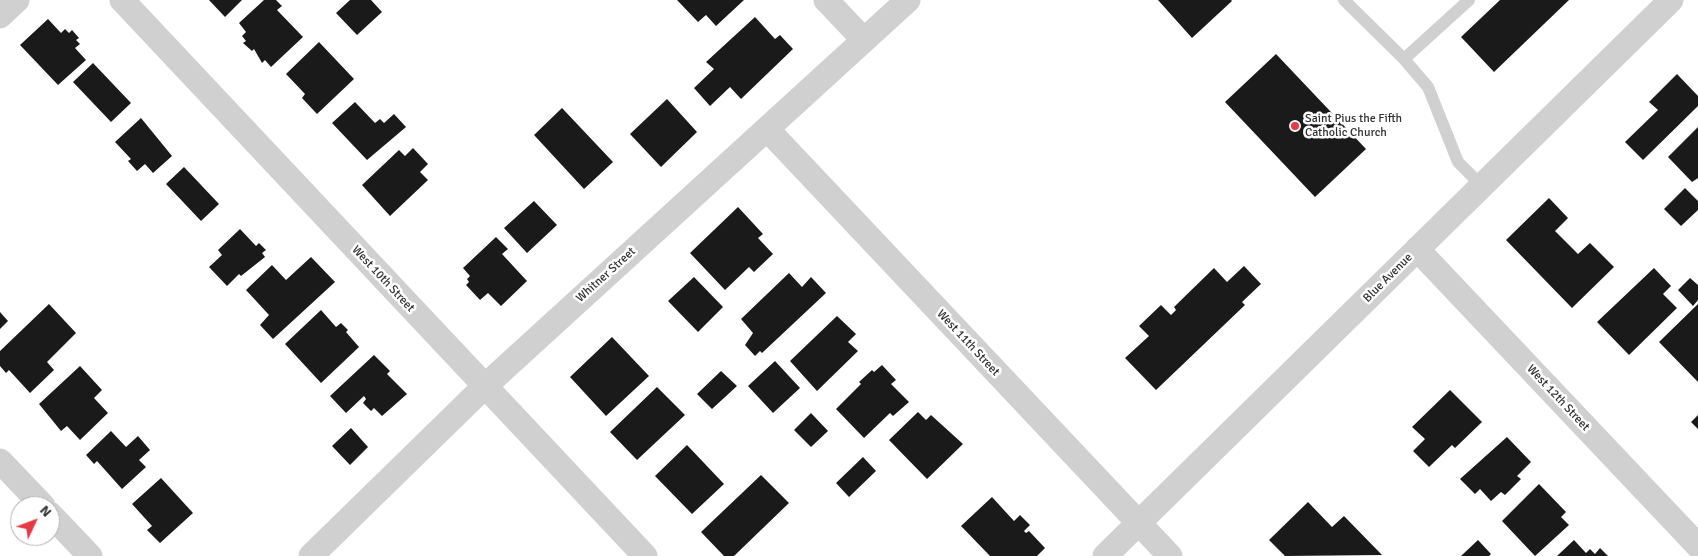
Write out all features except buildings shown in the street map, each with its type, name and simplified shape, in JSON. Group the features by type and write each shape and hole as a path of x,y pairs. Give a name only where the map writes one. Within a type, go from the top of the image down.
{"street":[{"path":"0,16 16,0"},
{"name":"West 10th Street","path":"122,0 645,556"},
{"path":"826,0 863,39"},
{"name":"Whitner Street","path":"311,556 484,387 863,39 908,0"},
{"name":"Blue Avenue","path":"1105,556 1671,0"},
{"name":"West 11th Street","path":"767,129 1170,556"},
{"name":"West 12th Street","path":"1417,249 1698,546"},
{"path":"0,461 33,496"},
{"path":"60,524 90,556"}],"lane":[{"path":"1344,0 1404,59 1428,86 1458,162 1482,186"},
{"path":"1404,59 1469,0"}],"place":[{"name":"Saint Pius the Fifth Catholic Church","path":"1295,126"}]}
